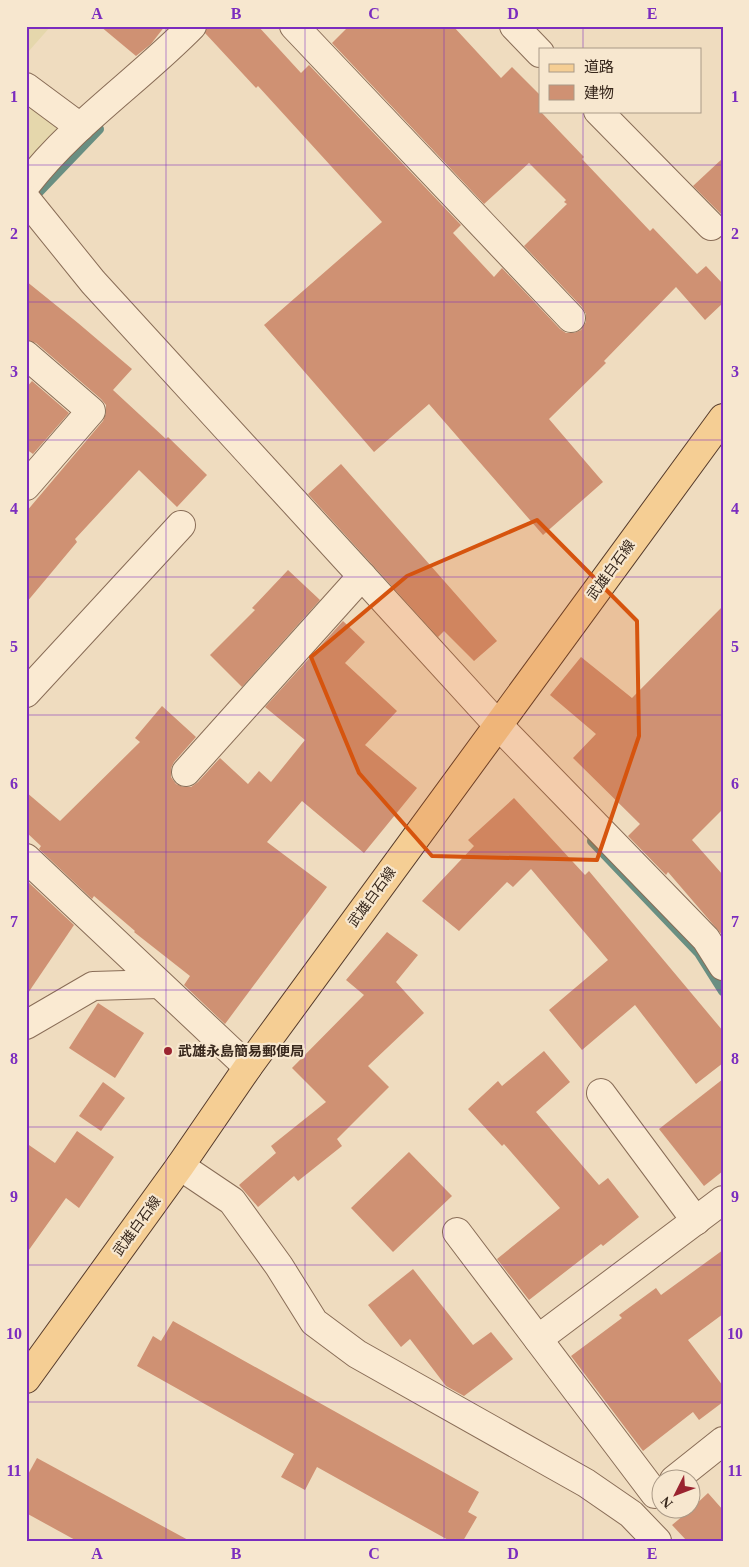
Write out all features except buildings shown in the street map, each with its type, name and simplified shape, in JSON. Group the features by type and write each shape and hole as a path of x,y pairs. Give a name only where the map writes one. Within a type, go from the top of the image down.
{"main road":[{"name":"武雄白石線","path":"26,1379 180,1166 248,1067 723,418"}],"street":[{"path":"26,185 80,127 167,52 192,26"},
{"path":"294,26 570,318"},
{"path":"514,26 539,52"},
{"path":"26,87 80,127"},
{"path":"599,112 711,226"},
{"path":"26,199 93,282 498,725 706,939 723,966"},
{"path":"26,355 92,410 26,486"},
{"path":"26,693 181,525"},
{"path":"186,772 362,576"},
{"path":"26,858 248,1067"},
{"path":"26,1025 93,986 159,984"},
{"path":"601,1093 696,1221"},
{"path":"180,1166 232,1201 279,1266 314,1322 358,1354 586,1483 631,1514 657,1541"},
{"path":"538,1340 723,1200"},
{"path":"456,1232 538,1340 652,1474"},
{"path":"687,1470 723,1441"},
{"path":"631,1514 652,1497"}],"highlighted area":[{"path":"537,520 637,621 639,736 597,860 432,856 359,773 311,657 407,576"}],"shaded area":[{"path":"26,26 51,26 28,52 26,51"},
{"path":"26,100 64,127 26,174"}],"waterway":[{"path":"30,201 99,129 88,121"},
{"path":"592,841 699,953 723,991"}],"place":[{"name":"武雄永島簡易郵便局","path":"168,1051"}]}
